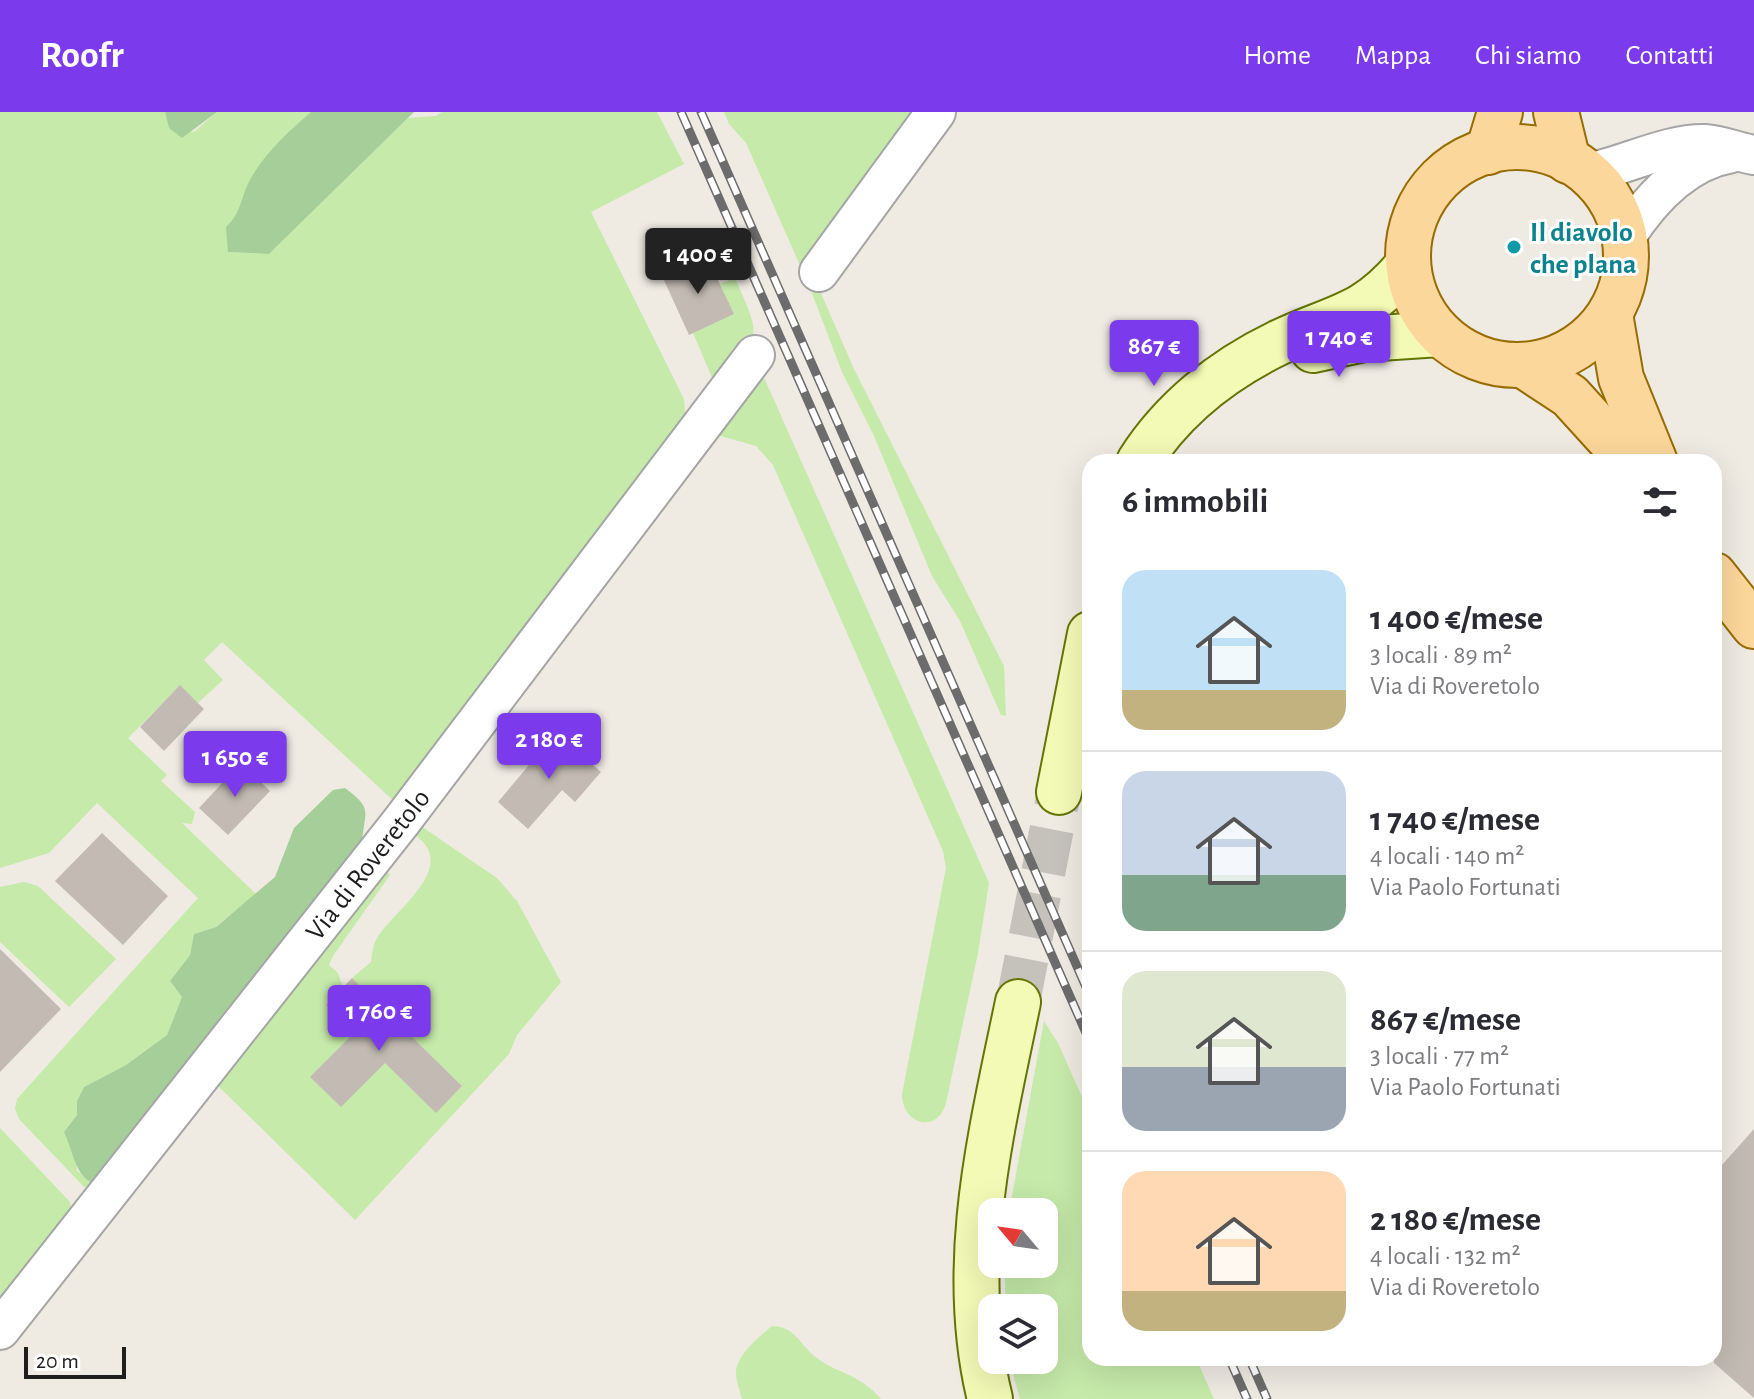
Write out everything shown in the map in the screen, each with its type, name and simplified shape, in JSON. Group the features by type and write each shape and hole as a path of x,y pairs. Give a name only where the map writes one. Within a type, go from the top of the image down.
{"main road":[{"path":"1556,112 1578,167"},
{"path":"1494,132 1523,148 1539,150 1578,167 1609,197 1625,238 1625,272 1610,314 1597,332 1570,352 1523,365 1478,357 1440,334 1415,298 1408,265 1412,224 1425,198 1494,132"},
{"path":"1610,314 1621,378 1652,454"},
{"path":"1523,365 1570,396 1623,454"},
{"path":"1722,585 1754,626"}],"street":[{"path":"819,272 936,112"},
{"path":"1578,167 1622,166 1675,148 1700,144 1747,154"},
{"path":"1625,238 1644,210 1667,185 1710,160 1747,154"},
{"path":"1145,454 1173,417 1230,373 1278,343 1362,309 1408,265"},
{"path":"1230,373 1341,343 1400,335 1440,334"},
{"name":"Via di Roveretolo","path":"0,1330 401,822 755,355"},
{"path":"1059,792 1082,675"},
{"path":"990,1399 976,1302 979,1215 1018,1002"}],"green space":[{"path":"0,112 165,112 169,128 194,132 217,112 311,112 280,142 256,174 238,211 228,252 269,254 408,118 436,116 442,112 657,112 684,164 591,212 684,399 686,424 396,803 222,642 204,660 223,680 198,703 180,686 128,738 167,775 161,781 195,812 192,824 182,823 256,894 215,927 194,934 190,955 170,981 182,997 167,1035 126,1065 84,1087 77,1101 77,1115 64,1132 76,1154 77,1171 95,1184 87,1190 19,1119 15,1109 17,1099 198,898 97,803 49,853 0,868"},
{"path":"165,112 217,112 182,138 169,128"},
{"path":"311,112 414,112 269,254 228,252 226,227 235,216 251,178 286,134"},
{"path":"724,112 920,112 809,266 854,369 1004,666 1006,716 1001,715 960,621 932,576 746,143 729,124"},
{"path":"735,278 750,314 753,335 741,353 713,380 693,333 733,314 720,284"},
{"path":"762,373 989,883 978,953 946,1103 942,1113 928,1122 921,1122 908,1113 902,1094 946,868 943,851 773,465 756,446 717,435"},
{"path":"345,788 360,801 365,811 362,841 142,1125 119,1146 95,1184 88,1180 79,1169 64,1132 77,1115 77,1101 84,1087 126,1065 167,1035 182,997 170,981 190,955 194,934 216,927 275,877 294,828 333,790"},
{"path":"418,824 497,878 517,901 561,982 517,1035 509,1054 355,1220 212,1080 384,867 390,875 329,965 338,973 343,987 326,1005 436,1112 462,1086 352,978 371,962 377,938 428,873 431,859 426,846 412,833"},
{"path":"24,882 38,886 116,959 69,1007 0,942 0,887"},
{"path":"1044,1021 1058,1043 1082,1097 1082,1366 1200,1366 1214,1399 1020,1399 1013,1374 1058,1374 1058,1294 1005,1294 1005,1278 1058,1278 1058,1198 1012,1198"},
{"path":"0,1128 70,1202 71,1211 0,1309"},
{"path":"772,1326 790,1332 820,1361 863,1383 881,1399 742,1399 737,1366 750,1346"}],"building":[{"path":"707,257 734,314 689,335 663,278"},
{"path":"180,685 204,709 164,751 140,727"},
{"path":"556,733 601,772 575,802 562,790 528,829 498,802"},
{"path":"241,763 270,791 228,835 199,808"},
{"path":"102,833 168,896 123,945 55,881"},
{"path":"0,949 61,1009 0,1072"},
{"path":"352,978 462,1086 436,1113 385,1063 341,1107 310,1077 354,1033 326,1005"},
{"path":"1754,1129 1754,1398 1717,1366 1722,1366 1722,1165"}],"tunnel":[{"path":"1018,1002 1059,792"}],"railway":[{"path":"681,112 1082,1024"},
{"path":"701,112 1082,978"},
{"path":"1233,1366 1247,1399"},
{"path":"1253,1366 1267,1399"}],"place":[{"name":"Il diavolo che plana","path":"1514,247"}]}
